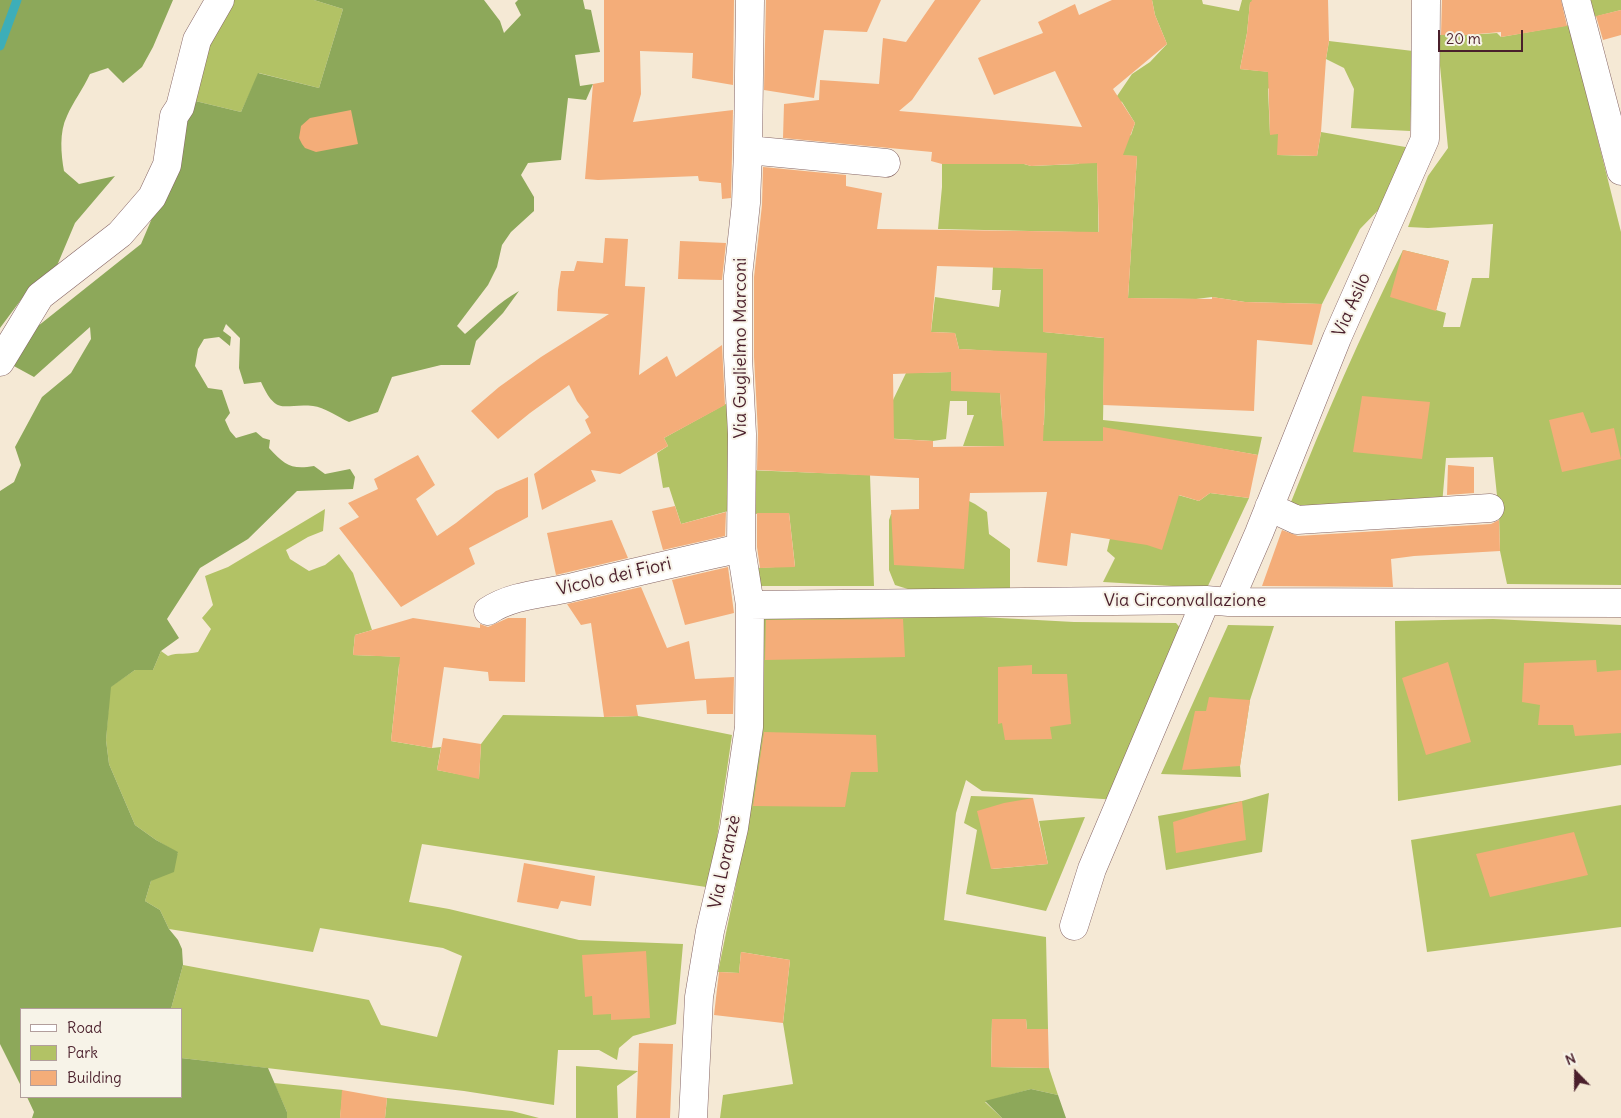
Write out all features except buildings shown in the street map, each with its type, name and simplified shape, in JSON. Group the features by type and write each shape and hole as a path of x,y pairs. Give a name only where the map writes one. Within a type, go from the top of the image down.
{"street":[{"path":"0,362 40,296 120,234 152,197 167,165 174,116 180,107 197,40 220,0"},
{"name":"Via Guglielmo Marconi","path":"750,0 746,203 738,276 738,357 742,434 741,548 750,605"},
{"name":"Via Asilo","path":"1074,926 1092,869 1217,601 1269,508 1337,338 1425,139 1426,0"},
{"path":"1576,0 1621,171"},
{"path":"748,150 886,162"},
{"path":"1269,508 1297,520 1490,508"},
{"name":"Vicolo dei Fiori","path":"488,611 502,603 522,597 741,548"},
{"name":"Via Circonvallazione","path":"750,605 1217,601 1621,603"},
{"name":"Via Loranzè","path":"694,1118 699,997 710,932 734,828 749,727 750,605"}],"green space":[{"path":"0,0 173,0 153,47 142,67 123,83 108,68 90,74 69,111 64,122 62,136 64,171 79,184 115,176 75,223 56,268 32,285 0,328"},
{"path":"229,0 314,0 343,9 319,88 259,73 241,112 187,99"},
{"path":"314,0 484,0 500,21 504,33 521,15 515,3 518,0 583,0 585,9 591,10 600,52 575,55 580,86 593,84 586,100 568,98 561,160 528,163 521,175 534,197 534,211 511,232 502,245 497,267 488,285 457,326 465,334 498,305 519,291 503,313 476,341 470,365 441,365 392,377 378,412 349,422 326,410 313,406 282,406 272,400 261,382 244,384 239,368 240,338 226,324 223,331 231,337 230,346 219,337 204,339 198,349 195,366 208,388 222,390 230,413 225,420 236,438 256,432 263,438 270,440 269,448 280,459 294,467 314,466 325,474 350,469 355,477 353,489 297,491 248,539 200,568 167,619 179,638 161,651 153,670 135,670 111,687 106,740 109,764 135,825 156,840 178,852 174,872 151,881 145,901 160,910 169,929 178,940 182,949 183,965 171,1008 20,1008 20,1084 0,1044 0,491 14,482 21,465 15,447 42,397 71,373 91,339 90,327 34,377 12,365 38,326 141,244 184,143 187,99 241,112 258,73 319,88 343,9"},
{"path":"1152,0 1202,0 1203,4 1239,11 1242,0 1269,0 1250,3 1247,33 1240,69 1282,73 1268,89 1270,134 1278,134 1278,155 1317,156 1321,132 1411,148 1390,198 1360,229 1322,304 1245,302 1212,297 1196,299 1128,298 1137,156 1097,155 1100,307 1075,294 1076,232 938,229 942,164 1024,164 1031,166 1079,164 1078,153 1131,135 1135,123 1122,102 1115,99 1132,74 1150,62 1167,44 1155,15"},
{"path":"1587,0 1621,0 1621,10 1590,18"},
{"path":"1569,25 1621,232 1621,585 1507,584 1500,551 1499,515 1493,457 1446,458 1442,505 1289,507 1343,377 1403,250 1449,261 1436,310 1446,313 1443,327 1460,327 1472,278 1489,278 1493,224 1428,228 1408,227 1428,176 1448,148 1437,35 1497,33 1501,37"},
{"path":"1329,41 1413,51 1410,131 1351,128 1354,89 1344,68 1326,59"},
{"path":"993,267 1046,269 1043,293 1044,332 1123,340 1104,370 1103,420 1262,437 1258,455 1165,439 1162,448 1078,441 1038,441 1004,446 963,446 974,415 967,415 967,401 950,401 946,439 933,441 882,438 893,400 906,373 951,372 1000,393 1002,421 1044,425 1046,354 959,349 955,333 931,332 935,297 999,307 1001,290 992,290"},
{"path":"733,400 732,510 681,524 669,487 663,488 657,453 668,446 664,438"},
{"path":"747,470 870,475 874,586 759,586 756,568 795,566 789,513 750,514"},
{"path":"1154,488 1199,501 1210,493 1249,498 1207,588 1103,582 1115,558 1107,551 1118,505"},
{"path":"959,496 987,512 989,534 1010,549 1010,588 911,590 895,585 889,570 889,520 891,514 960,515"},
{"path":"325,509 323,531 308,537 286,550 290,559 309,571 325,565 339,554 353,573 372,630 355,635 353,655 408,657 399,665 391,741 432,748 441,747 437,770 479,778 481,744 503,715 638,716 732,735 716,845 706,887 422,844 409,902 449,909 579,940 683,944 676,1024 633,1036 619,1048 617,1060 599,1050 558,1050 554,1105 464,1091 182,1058 182,1008 171,1008 183,965 369,1000 381,1025 437,1037 462,956 443,948 320,928 313,952 169,929 160,910 145,901 151,881 178,853 135,825 109,764 106,740 110,687 135,670 153,670 161,651 168,656 198,652 211,629 202,618 213,605 205,576 228,567"},
{"path":"963,616 1074,622 1176,623 1182,630 1118,800 982,791 966,780 956,813 944,920 1046,937 1048,1029 1027,1029 1026,1019 992,1019 991,1067 1049,1068 1058,1095 1031,1089 985,1102 1002,1118 720,1118 723,1095 793,1084 783,1023 790,960 741,952 739,973 718,972 749,806 758,617"},
{"path":"1493,619 1621,625 1621,765 1398,801 1395,621"},
{"path":"1228,625 1274,626 1250,700 1240,766 1241,777 1161,774"},
{"path":"1269,793 1262,852 1166,870 1158,816 1242,801"},
{"path":"971,796 1033,798 992,869 1048,864 1039,821 1085,817 1046,911 966,894 977,830 964,823"},
{"path":"1621,805 1621,927 1427,952 1411,840"},
{"path":"182,1058 268,1068 287,1112 287,1118 32,1118 34,1112 27,1098 182,1098"},
{"path":"576,1066 638,1071 617,1086 618,1118 576,1118"},
{"path":"274,1083 343,1090 340,1118 287,1118 287,1112"},
{"path":"1031,1089 1058,1095 1066,1118 1002,1118 985,1101"},
{"path":"387,1098 512,1111 539,1118 385,1118"}],"waterway":[{"path":"0,46 17,0"}]}
